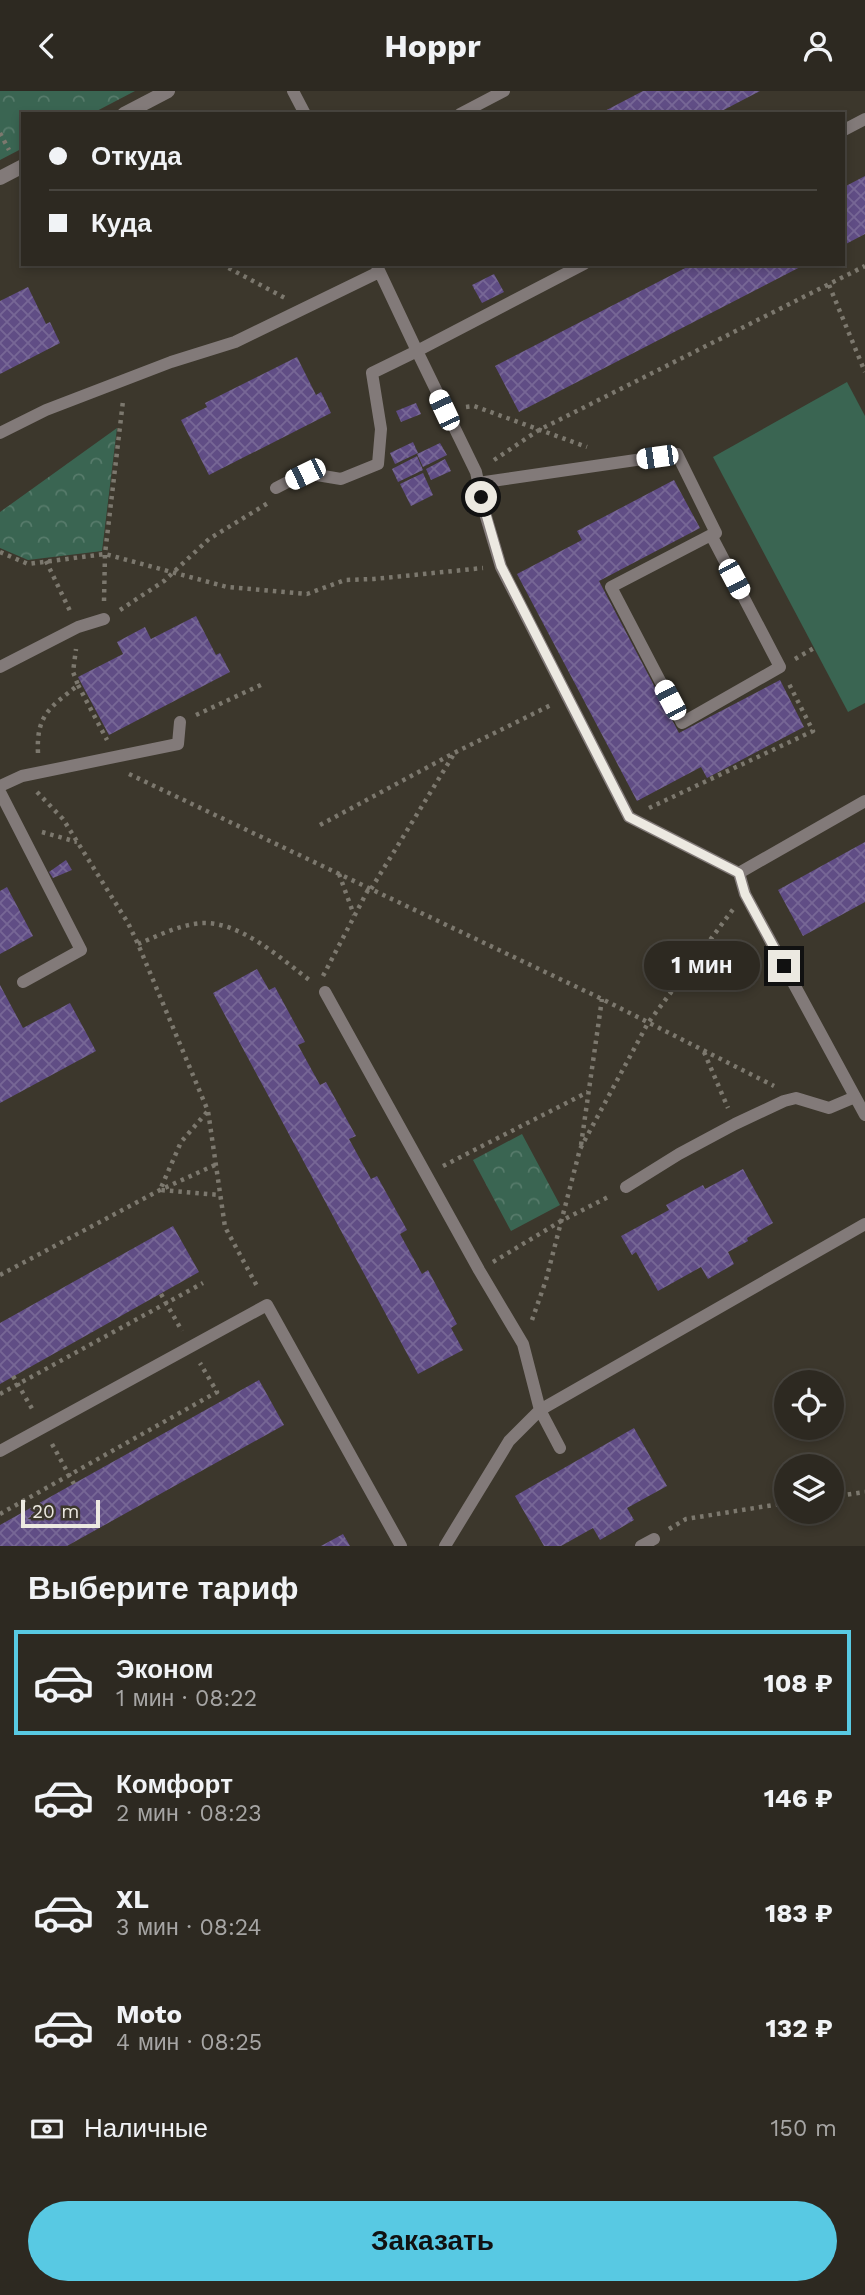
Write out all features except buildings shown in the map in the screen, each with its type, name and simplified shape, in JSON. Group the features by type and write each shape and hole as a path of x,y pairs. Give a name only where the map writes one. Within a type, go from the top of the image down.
{"street":[{"path":"128,112 168,91"},
{"path":"0,178 21,167"}],"lane":[{"path":"293,91 304,112"},
{"path":"464,112 504,91"},
{"path":"845,129 865,119"},
{"path":"276,488 305,474 341,479 378,464 382,429 372,373 580,266"},
{"path":"0,433 46,409 171,362 235,342 304,309 377,268 477,477 501,566 629,817 739,873 745,894 865,1115"},
{"path":"477,477 617,463 677,453 716,533 711,535 611,587 682,723 780,667 711,535"},
{"path":"0,667 78,627 104,619"},
{"path":"23,982 81,950 1,794 22,776 178,744 180,722"},
{"path":"739,873 865,801"},
{"path":"325,992 523,1344 540,1410 560,1448"},
{"path":"626,1187 680,1154 783,1101 796,1098 829,1108 855,1097"},
{"path":"445,1546 509,1441 540,1410 865,1224"},
{"path":"0,1451 267,1304 401,1546"},
{"path":"641,1546 654,1539"}],"path":[{"path":"0,133 9,150"},
{"path":"225,266 304,309"},
{"path":"477,477 538,430 865,266"},
{"path":"830,285 865,372"},
{"path":"104,619 104,554 126,379"},
{"path":"444,410 474,406 600,452 617,463"},
{"path":"104,619 164,581 209,539 270,501 276,488"},
{"path":"0,552 28,564 104,554 228,587 307,594 345,580 501,566"},
{"path":"46,562 78,627 74,672 78,685 122,771 602,999 796,1098"},
{"path":"629,817 813,731 780,667 814,648"},
{"path":"180,722 265,683"},
{"path":"38,773 37,747 44,715 78,685"},
{"path":"320,825 454,753 568,697"},
{"path":"138,944 194,924 217,924 250,936 317,986 354,916 454,753"},
{"path":"22,776 63,819 128,923 138,944 208,1111 225,1227 267,1304"},
{"path":"17,825 78,842"},
{"path":"339,874 354,916"},
{"path":"580,1149 648,1023 745,894"},
{"path":"523,1344 546,1280 580,1149 602,999"},
{"path":"704,1051 735,1124"},
{"path":"426,1174 588,1091"},
{"path":"160,1190 181,1142 208,1111"},
{"path":"0,1275 160,1190 215,1165"},
{"path":"479,1270 561,1221 626,1187"},
{"path":"160,1190 220,1195"},
{"path":"0,1394 203,1283"},
{"path":"0,1514 217,1392 161,1294"},
{"path":"13,1376 74,1484"},
{"path":"844,1495 865,1492"},
{"path":"654,1539 686,1519 774,1505"}],"green space":[{"path":"0,91 135,91 95,112 21,112 21,149 0,160"},
{"path":"847,382 865,416 865,703 848,712 713,457"},
{"path":"117,428 102,551 28,560 0,548 0,512"},
{"path":"522,1134 560,1205 511,1231 473,1160"}],"route":[{"path":"481,497 501,566 629,817 739,873 745,894 784,966"}]}
